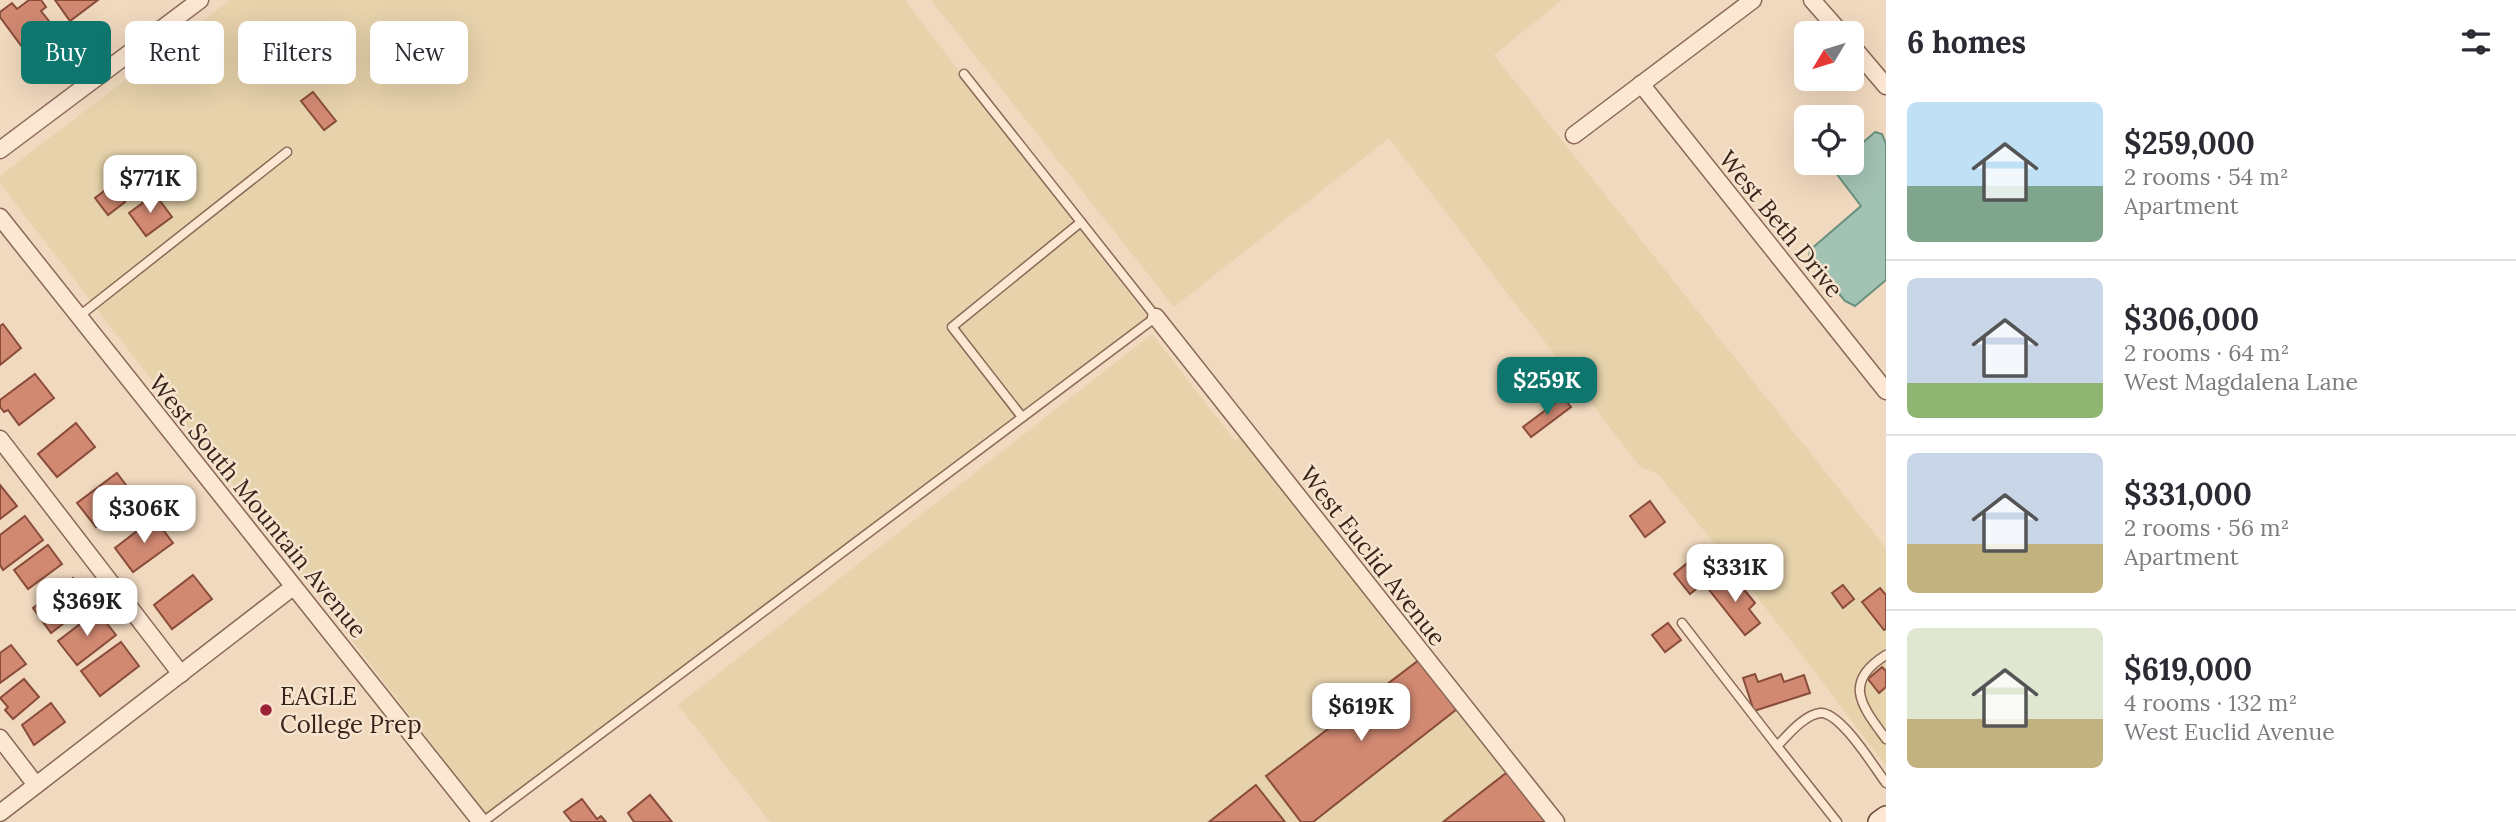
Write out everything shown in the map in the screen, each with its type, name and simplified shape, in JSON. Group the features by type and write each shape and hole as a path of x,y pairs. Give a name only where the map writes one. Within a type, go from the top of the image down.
{"street":[{"path":"0,150 200,0"},
{"path":"1574,135 1754,0"},
{"path":"1812,0 1830,21"},
{"path":"1864,60 1886,86"},
{"name":"West Beth Drive","path":"1641,84 1886,391"},
{"name":"West South Mountain Avenue","path":"0,217 482,822"},
{"name":"West Euclid Avenue","path":"1156,317 1556,822"},
{"path":"0,439 181,674"},
{"path":"0,813 293,587"},
{"path":"0,738 36,785"},
{"path":"1879,822 1886,817"}],"lane":[{"path":"482,822 1156,317 964,74"},
{"path":"78,317 287,152"},
{"path":"1022,417 952,327 1081,222"},
{"path":"1682,623 1837,822"},
{"path":"1886,655 1869,668 1861,680 1861,703 1886,739"},
{"path":"1777,746 1808,717 1820,713 1828,715 1841,723 1886,783"}],"shaded area":[{"path":"230,0 905,0 1148,318 491,821 0,183 0,176 125,80 125,84 224,84 224,21 203,21"},
{"path":"931,0 1562,0 1494,55 1886,548 1886,766 1749,586 1657,473 1641,468 1389,138 1174,307"},
{"path":"1875,132 1882,134 1886,144 1886,280 1855,306 1845,301 1809,258 1810,250 1861,206 1838,175 1864,175 1864,142"},
{"path":"1152,334 1235,441 1244,435 1547,822 770,822 678,705"}],"building":[{"path":"29,0 41,0 46,7 41,11 49,21 21,21 21,45 0,17 0,12 12,3 17,9"},
{"path":"55,0 98,0 70,21"},
{"path":"313,92 336,121 324,130 301,101"},
{"path":"112,185 125,202 108,215 95,198"},
{"path":"155,194 172,217 146,236 129,213"},
{"path":"3,324 21,348 0,365 0,326"},
{"path":"35,374 54,398 19,425 8,410 4,412 0,407 0,400"},
{"path":"1563,397 1571,407 1531,437 1523,427"},
{"path":"76,423 95,447 57,477 38,454"},
{"path":"117,473 135,497 96,527 77,503"},
{"path":"0,485 17,506 0,519"},
{"path":"1650,501 1665,522 1645,537 1630,516"},
{"path":"25,516 43,540 3,570 0,565 0,535"},
{"path":"154,518 173,543 133,572 115,548"},
{"path":"48,545 62,564 28,589 14,570"},
{"path":"1702,551 1718,571 1690,594 1674,574"},
{"path":"1721,574 1736,592 1742,587 1755,603 1749,609 1760,623 1745,635 1706,586"},
{"path":"193,575 212,599 172,629 154,605"},
{"path":"73,578 91,602 51,633 33,608"},
{"path":"1843,585 1854,599 1843,608 1832,593"},
{"path":"1880,588 1886,595 1884,630 1862,602"},
{"path":"97,611 116,635 77,665 58,641"},
{"path":"1668,623 1681,640 1665,652 1652,635"},
{"path":"121,642 139,666 100,696 81,671"},
{"path":"11,645 26,664 0,683 0,653"},
{"path":"1419,660 1457,709 1313,822 1301,822 1266,776"},
{"path":"1882,667 1886,671 1886,687 1879,693 1868,679"},
{"path":"1755,674 1758,682 1781,674 1784,682 1804,675 1810,693 1754,711 1743,678"},
{"path":"24,679 39,697 13,719 0,698"},
{"path":"51,703 65,722 34,745 22,725"},
{"path":"1510,770 1548,820 1546,822 1443,822"},
{"path":"1256,785 1285,822 1209,822"},
{"path":"650,795 672,822 634,822 628,813"},
{"path":"582,799 597,819 601,816 606,822 572,822 564,812"}],"place":[{"name":"EAGLE College Prep","path":"266,710"}]}
